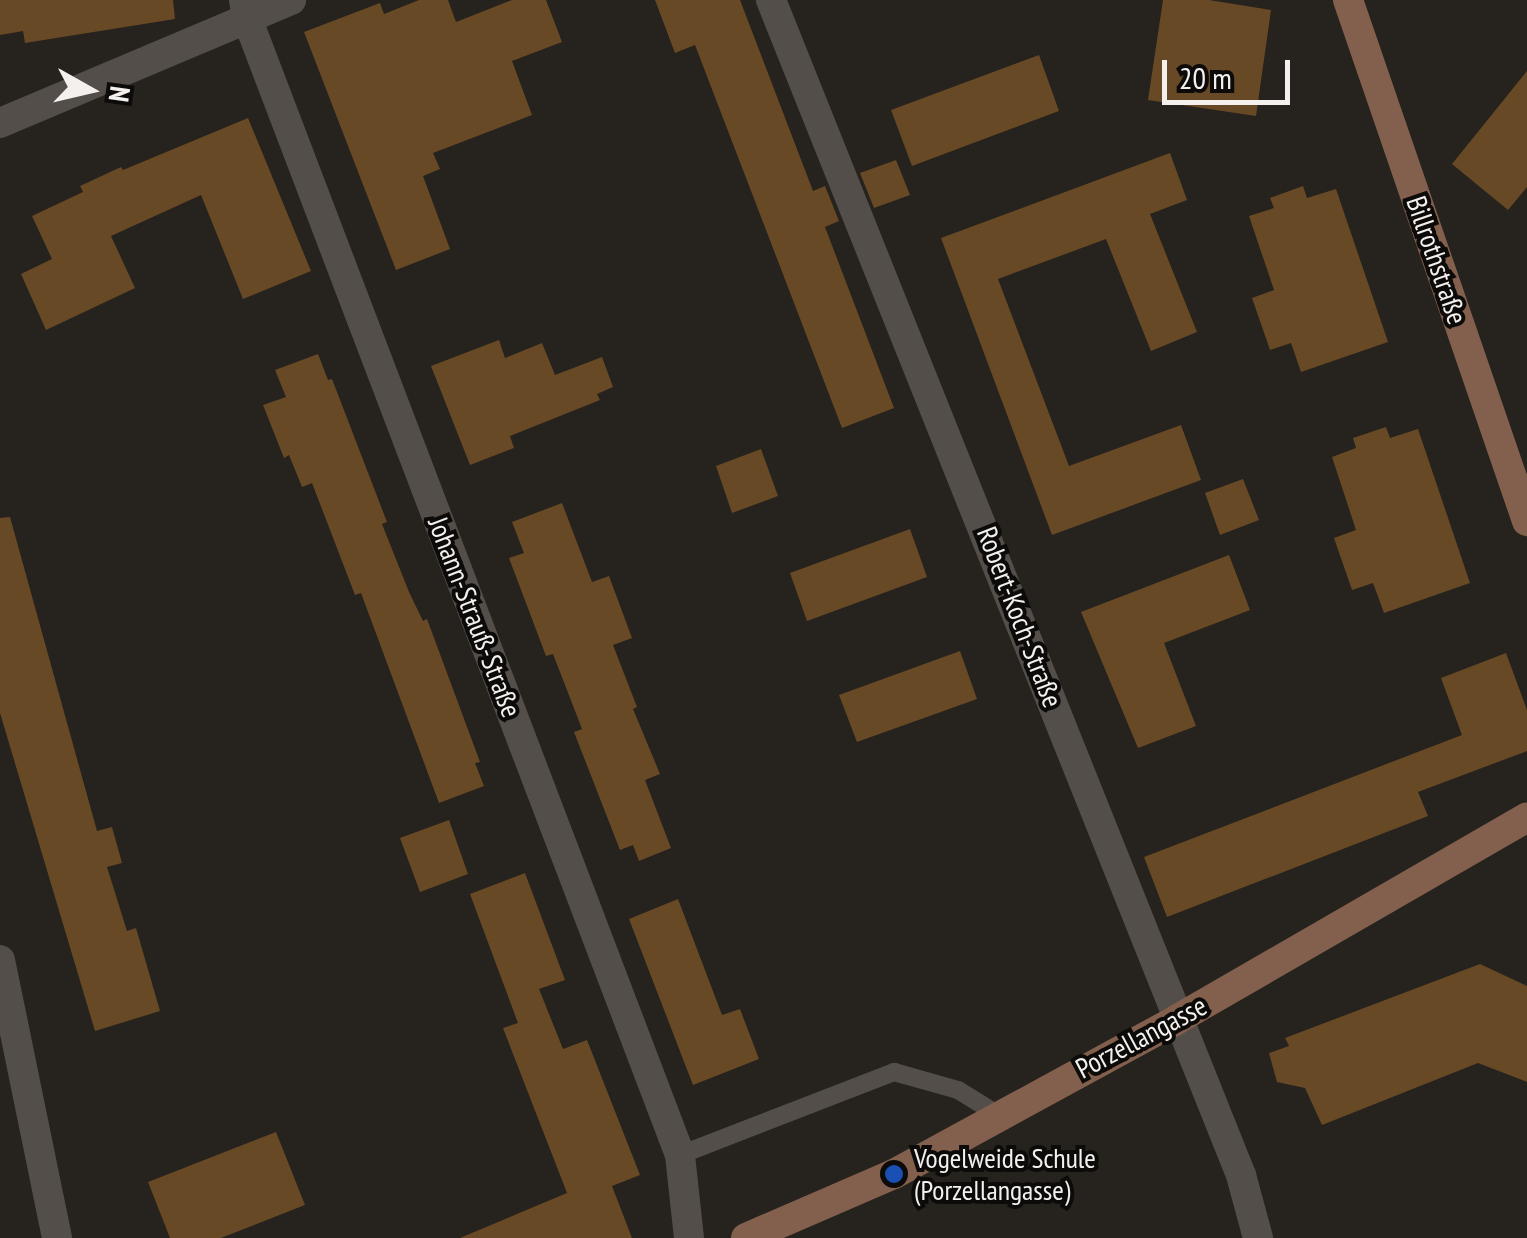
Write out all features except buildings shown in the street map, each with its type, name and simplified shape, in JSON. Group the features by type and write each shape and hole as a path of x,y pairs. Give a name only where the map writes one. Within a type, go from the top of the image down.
{"street":[{"path":"0,123 245,9 291,0"},
{"name":"Robert-Koch-Straße","path":"772,0 1241,1176 1258,1238"},
{"name":"Billrothstraße","path":"1348,0 1527,521"},
{"name":"Johann-Strauß-Straße","path":"245,9 680,1155 689,1238"},
{"name":"Porzellangasse","path":"746,1238 894,1174 996,1114 1176,1020 1527,818"},
{"path":"1,971 57,1238"}],"lane":[{"path":"680,1155 894,1072 958,1090 996,1114"}],"place":[{"name":"Vogelweide Schule (Porzellangasse)","path":"894,1174"}]}
